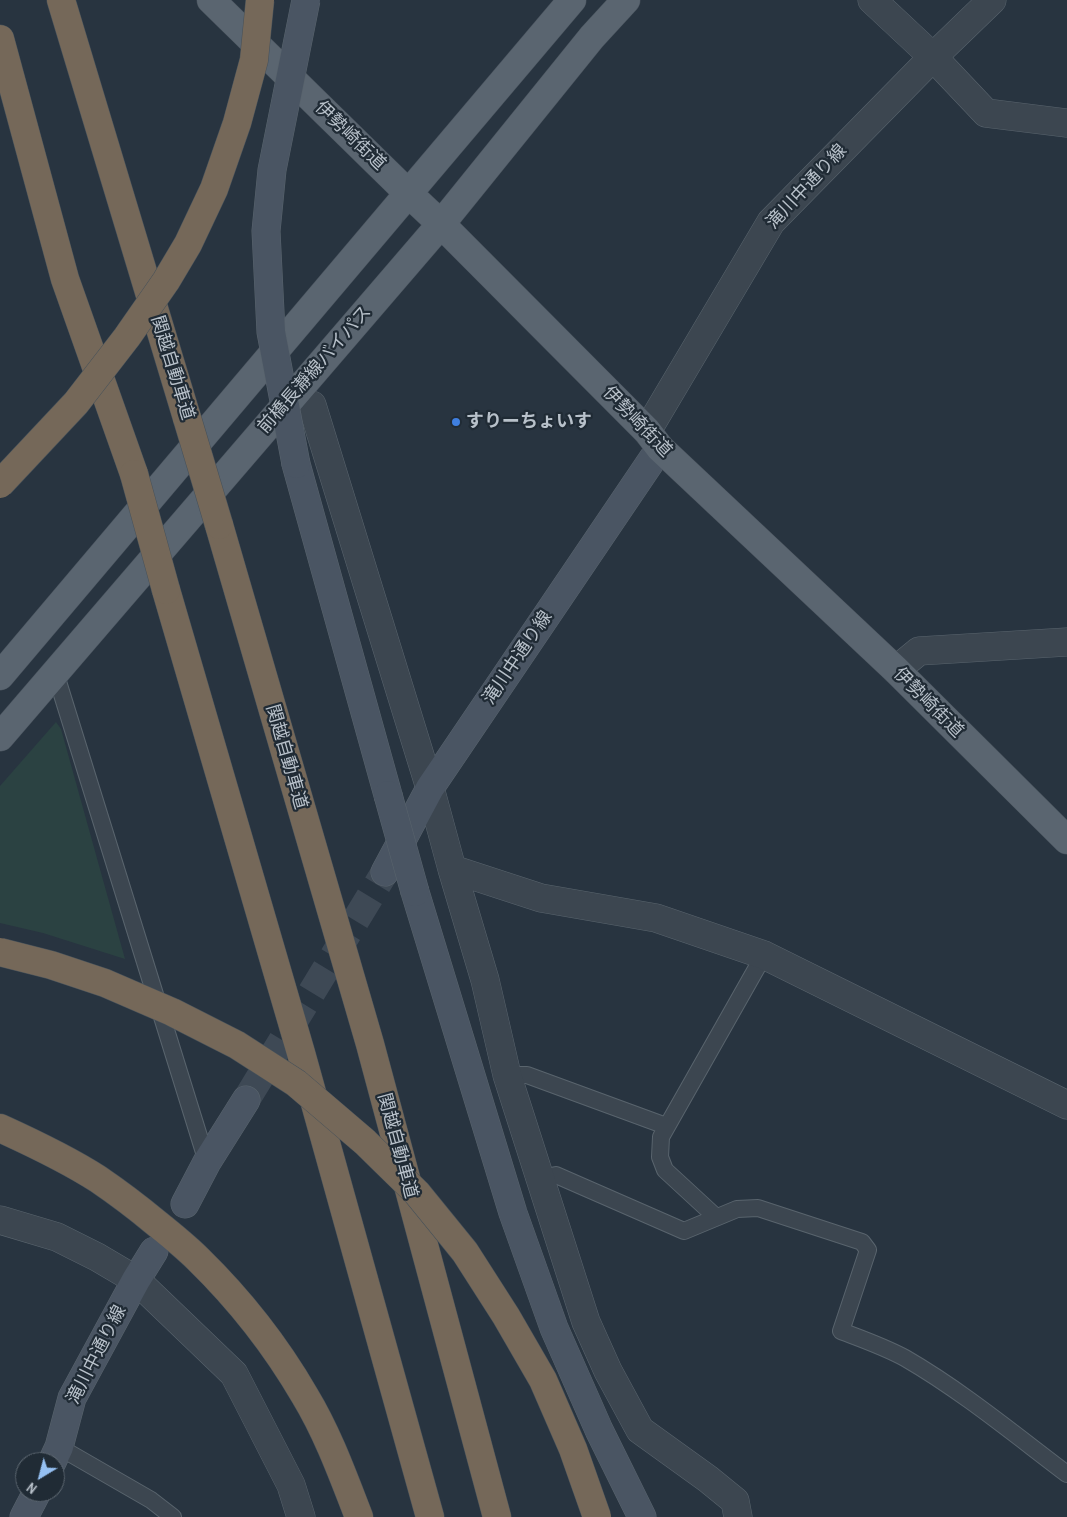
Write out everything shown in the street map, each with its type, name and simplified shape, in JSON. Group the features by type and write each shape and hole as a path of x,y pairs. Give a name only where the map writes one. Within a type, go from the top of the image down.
{"highway":[{"name":"関越自動車道","path":"61,0 219,525 370,1044 497,1517"},
{"path":"0,484 76,402 128,337 166,281 188,244 214,189 237,123 254,60 260,0"},
{"path":"0,39 65,279 134,474 301,1053 430,1517"},
{"path":"0,952 51,965 105,983 172,1012 229,1041 296,1083 365,1142 417,1193 465,1252 506,1316 543,1380 573,1449 597,1517"},
{"path":"0,1128 40,1146 98,1179 142,1211 198,1258 238,1300 276,1348 306,1397 332,1448 359,1517"}],"main road":[{"name":"伊勢崎街道","path":"211,0 441,224 654,440 896,670 1067,840"},
{"path":"0,676 572,0"},
{"name":"前橋長瀞線バイパス","path":"0,737 441,224 592,38 626,0"}],"street":[{"path":"306,0 272,170 266,231 271,332 296,464 415,892 513,1213 554,1328 599,1430 642,1517"},
{"path":"872,0 932,57 986,113 1067,123"},
{"name":"滝川中通り線","path":"385,872 430,788 654,440 771,222 932,57 992,0"},
{"path":"312,405 430,788 485,980 507,1075 586,1322 608,1371 640,1430 708,1478 735,1501 738,1517"},
{"path":"896,670 919,651 1067,642"},
{"path":"452,869 541,898 656,918 764,955 1067,1105"},
{"path":"185,1204 207,1162 246,1100"},
{"path":"0,1220 57,1237 98,1257 136,1280 234,1374 291,1485 301,1517"},
{"name":"滝川中通り線","path":"56,1452 72,1398 136,1280 154,1252"},
{"path":"24,1517 32,1502"}],"lane":[{"path":"55,672 207,1162"},
{"path":"716,1217 665,1170 660,1157 661,1137 764,955"},
{"path":"507,1075 527,1075 666,1126"},
{"path":"540,1178 556,1175 684,1230 737,1209 758,1208 862,1242 868,1250 841,1331 903,1357 938,1378 1067,1474"},
{"path":"65,1459 151,1500 173,1517"}],"green space":[{"path":"56,722 61,729 125,959 43,933 0,923 0,786"}],"tunnel":[{"path":"246,1100 385,872"}],"place":[{"name":"すりーちょいす","path":"456,422"}]}
